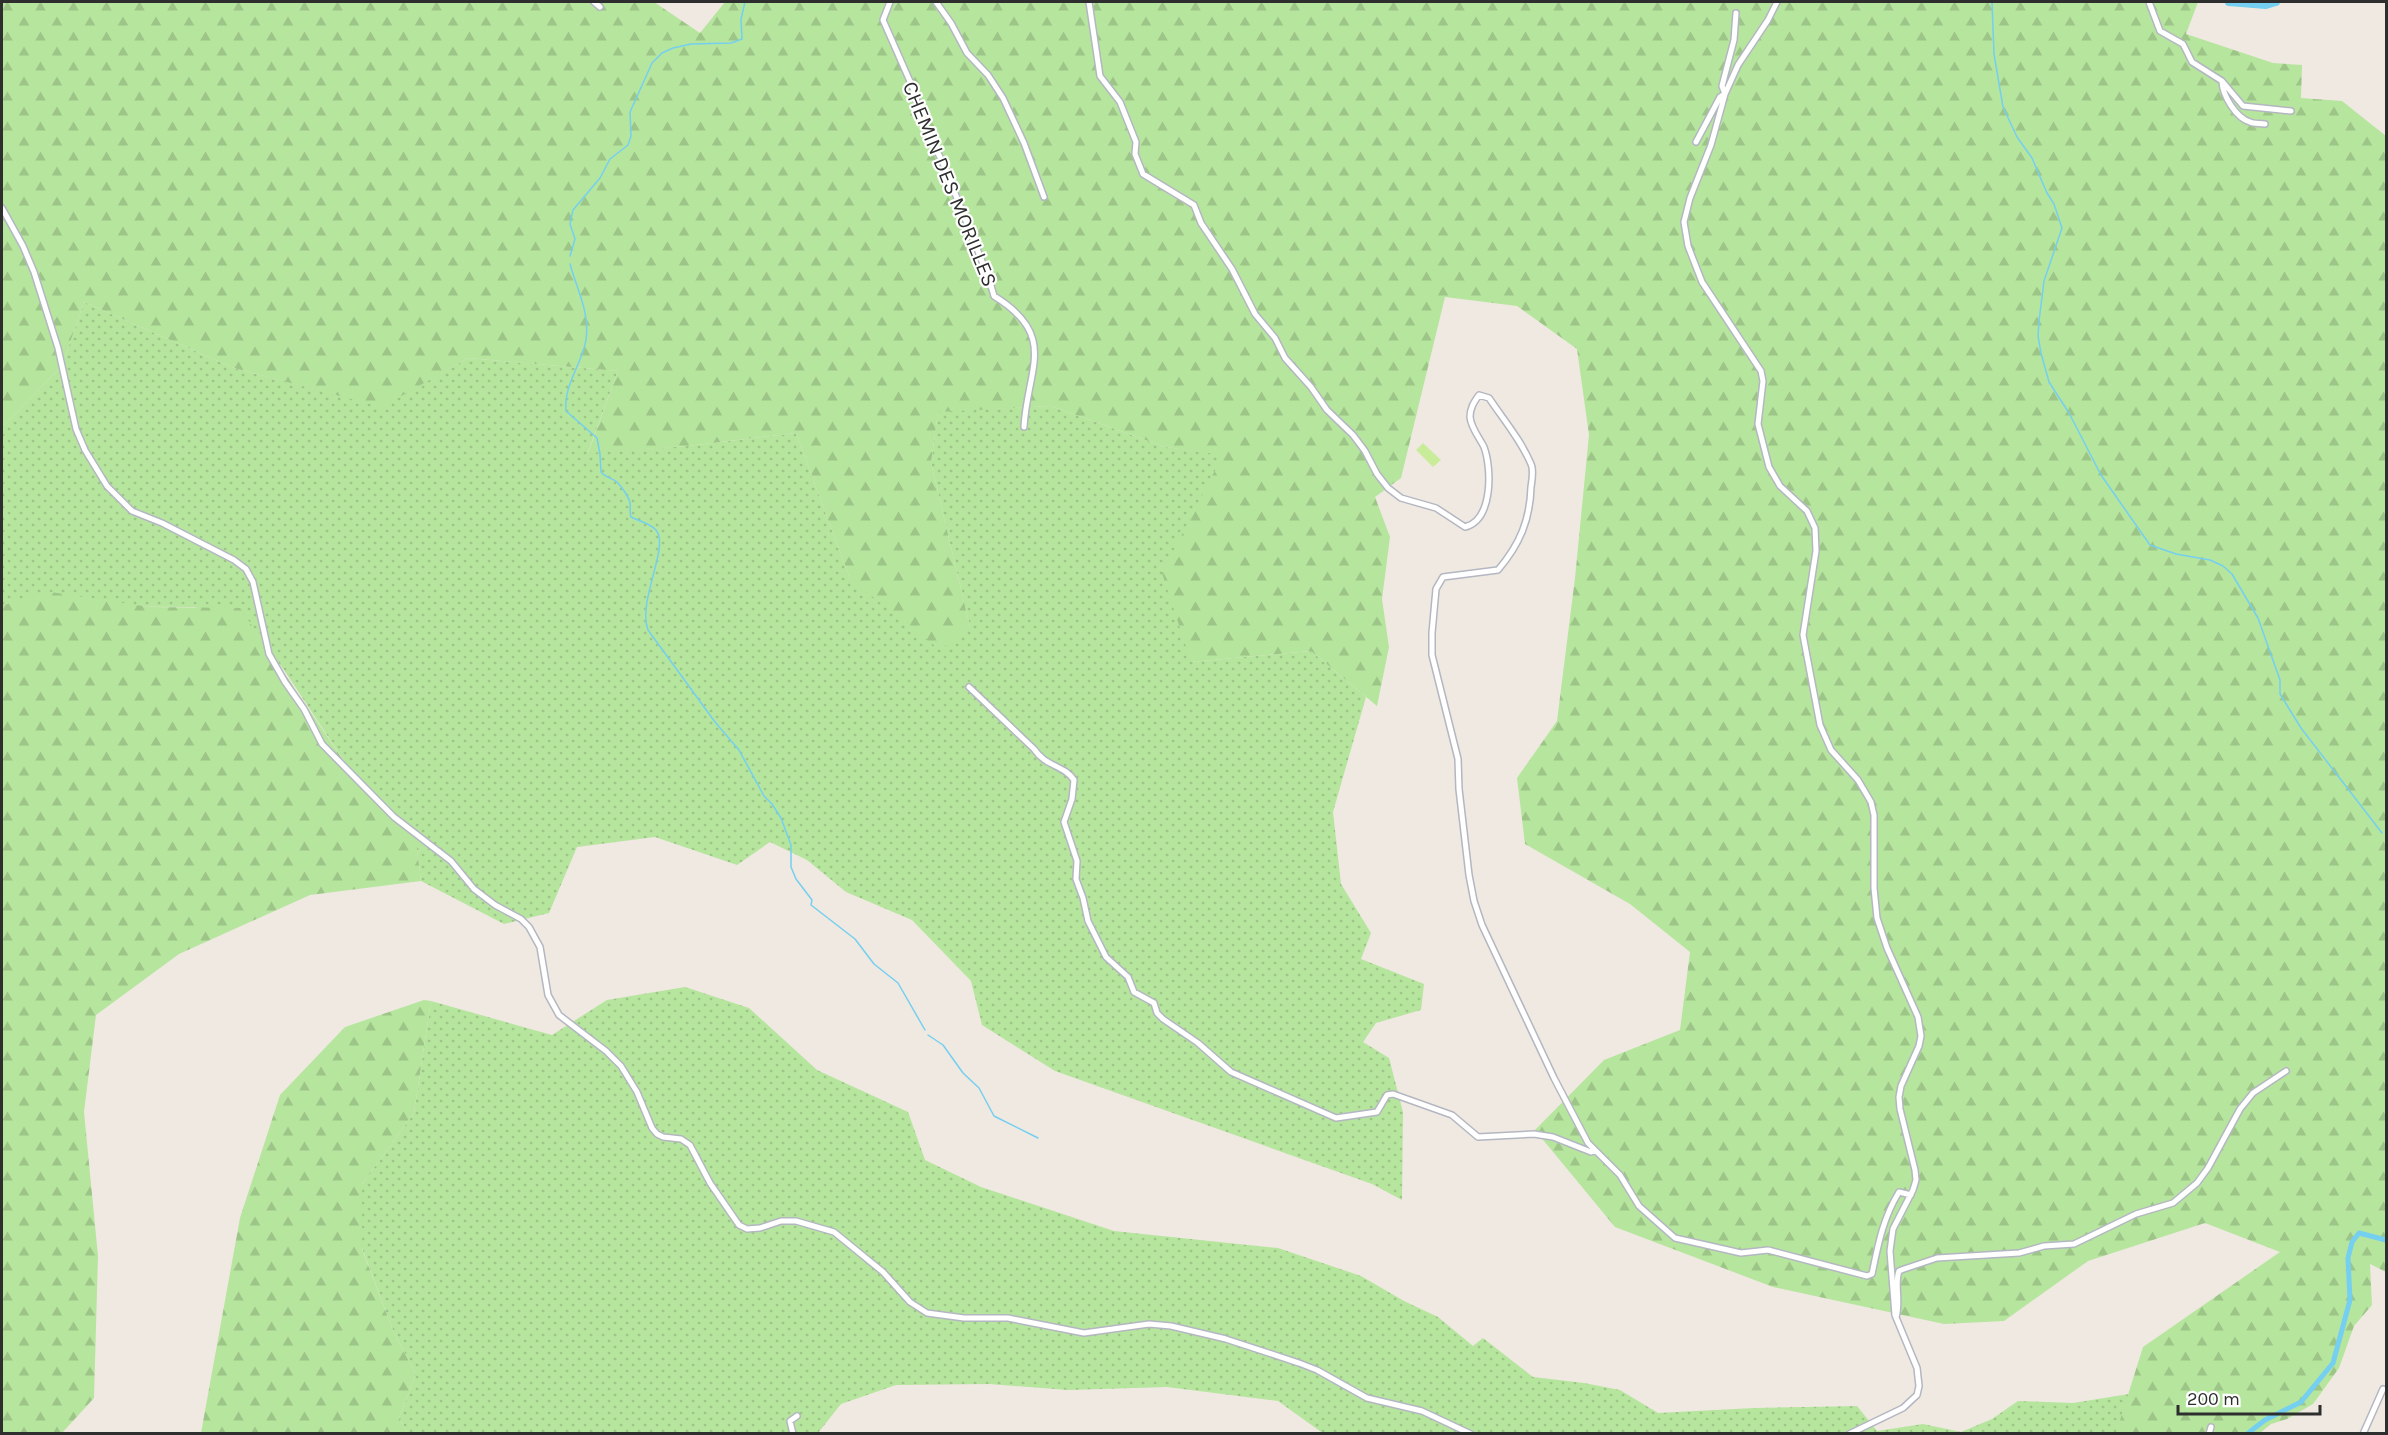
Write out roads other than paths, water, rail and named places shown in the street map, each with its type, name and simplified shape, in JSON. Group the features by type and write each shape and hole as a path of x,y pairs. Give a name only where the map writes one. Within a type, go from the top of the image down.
{"street":[{"path":"594,2 600,7"},
{"name":"CHEMIN DES MORILLES","path":"890,2 883,20 913,89 918,114 944,163 994,296 1015,310 1029,329 1033,341 1036,359 1024,427"},
{"path":"936,2 951,22 967,53 988,75 1003,98 1024,142 1044,196"},
{"path":"1089,2 1100,76 1120,102 1136,142 1135,154 1143,174 1194,205 1201,223 1232,269 1255,314 1275,339 1285,358 1311,387 1327,410 1353,435 1388,488 1401,498 1436,508 1465,527 1473,525 1481,518 1486,505 1488,488 1486,454 1470,416 1472,404 1479,395 1489,398 1520,442 1533,466 1531,500 1526,527 1508,558 1498,570 1443,577 1436,589 1432,655 1458,759 1459,789 1474,901 1482,927 1554,1078 1588,1143 1620,1175 1639,1206 1675,1238 1742,1253 1768,1250 1867,1276 1872,1274 1881,1231 1890,1206 1899,1192 1911,1194"},
{"path":"1777,2 1768,20 1738,64 1725,93 1711,145 1686,210 1685,234 1705,288 1761,371 1763,381 1758,424 1769,467 1780,486 1807,511 1815,528 1816,551 1803,635 1820,725 1831,750 1858,780 1871,802 1874,822 1874,888 1877,918 1920,1026 1919,1046 1905,1076 1899,1097 1902,1121 1916,1180 1890,1239 1890,1273 1896,1319 1920,1377 1917,1395 1903,1408 1849,1434"},
{"path":"2149,2 2160,32 2183,44 2192,62 2222,81 2243,106 2291,111"},
{"path":"1725,93 1722,86 1734,40 1736,13"},
{"path":"2222,81 2222,90 2230,105 2247,122 2265,124"},
{"path":"1696,142 1720,97 1725,93"},
{"path":"2,208 34,272 58,348 76,429 85,450 107,486 132,511 172,528 234,560 246,569 253,582 269,654 304,709 322,744 394,817 451,861 474,889 495,905 521,919 529,927 540,947 548,995 558,1015 606,1051 621,1066 637,1092 652,1128 657,1134 681,1139 690,1145 710,1183 739,1225 747,1229 760,1228 781,1221 796,1221 834,1232 883,1272 910,1302 927,1313 964,1318 1008,1318 1084,1333 1149,1324 1172,1326 1226,1339 1299,1363 1317,1370 1367,1398 1422,1411 1471,1434"},
{"path":"969,687 1027,742 1041,759 1074,780 1072,798 1064,822 1065,828 1077,861 1076,879 1088,921 1106,957 1128,977 1134,992 1154,1003 1157,1013 1163,1019 1198,1043 1224,1067 1336,1118 1377,1112 1387,1095 1393,1094 1452,1115 1478,1137 1534,1134 1553,1137 1591,1152 1594,1150"},
{"path":"1896,1319 1900,1306 1897,1276 1899,1271 1937,1258 2019,1253 2044,1246 2074,1244 2136,1214 2173,1203 2197,1183 2208,1168 2240,1109 2253,1094 2286,1071"},
{"path":"2363,1434 2384,1389"},
{"path":"793,1434 790,1421 797,1416"},
{"path":"2209,1434 2211,1427"}],"waterway":[{"path":"570,256 575,239 570,224 573,210 600,178 610,159 628,145 631,136 630,112 652,63 662,53 673,48 691,44 731,43 742,39 741,19 745,2"},
{"path":"1992,2 1994,54 2003,107 2017,137 2032,158 2054,204 2062,228 2044,281 2039,321 2038,336 2049,382 2069,413 2101,475 2150,545 2176,554 2210,560 2223,566 2232,574 2258,618 2280,680 2280,694 2301,728 2382,833"},
{"path":"2229,2 2266,5 2276,2"},
{"path":"570,264 585,311 587,330 584,349 567,393 566,411 597,438 601,472 617,482 625,492 630,503 631,517 654,528 659,538 657,561 647,605 648,630 715,722 739,750 764,796 781,818 791,845 791,867 796,879 812,900 811,905 855,939 874,964 898,983 925,1030"},
{"path":"928,1035 943,1045 963,1073 979,1088 994,1116 1038,1138"},
{"path":"2247,1434 2265,1420 2301,1402 2333,1363 2350,1300 2348,1258 2352,1242 2359,1233 2386,1240"}]}
